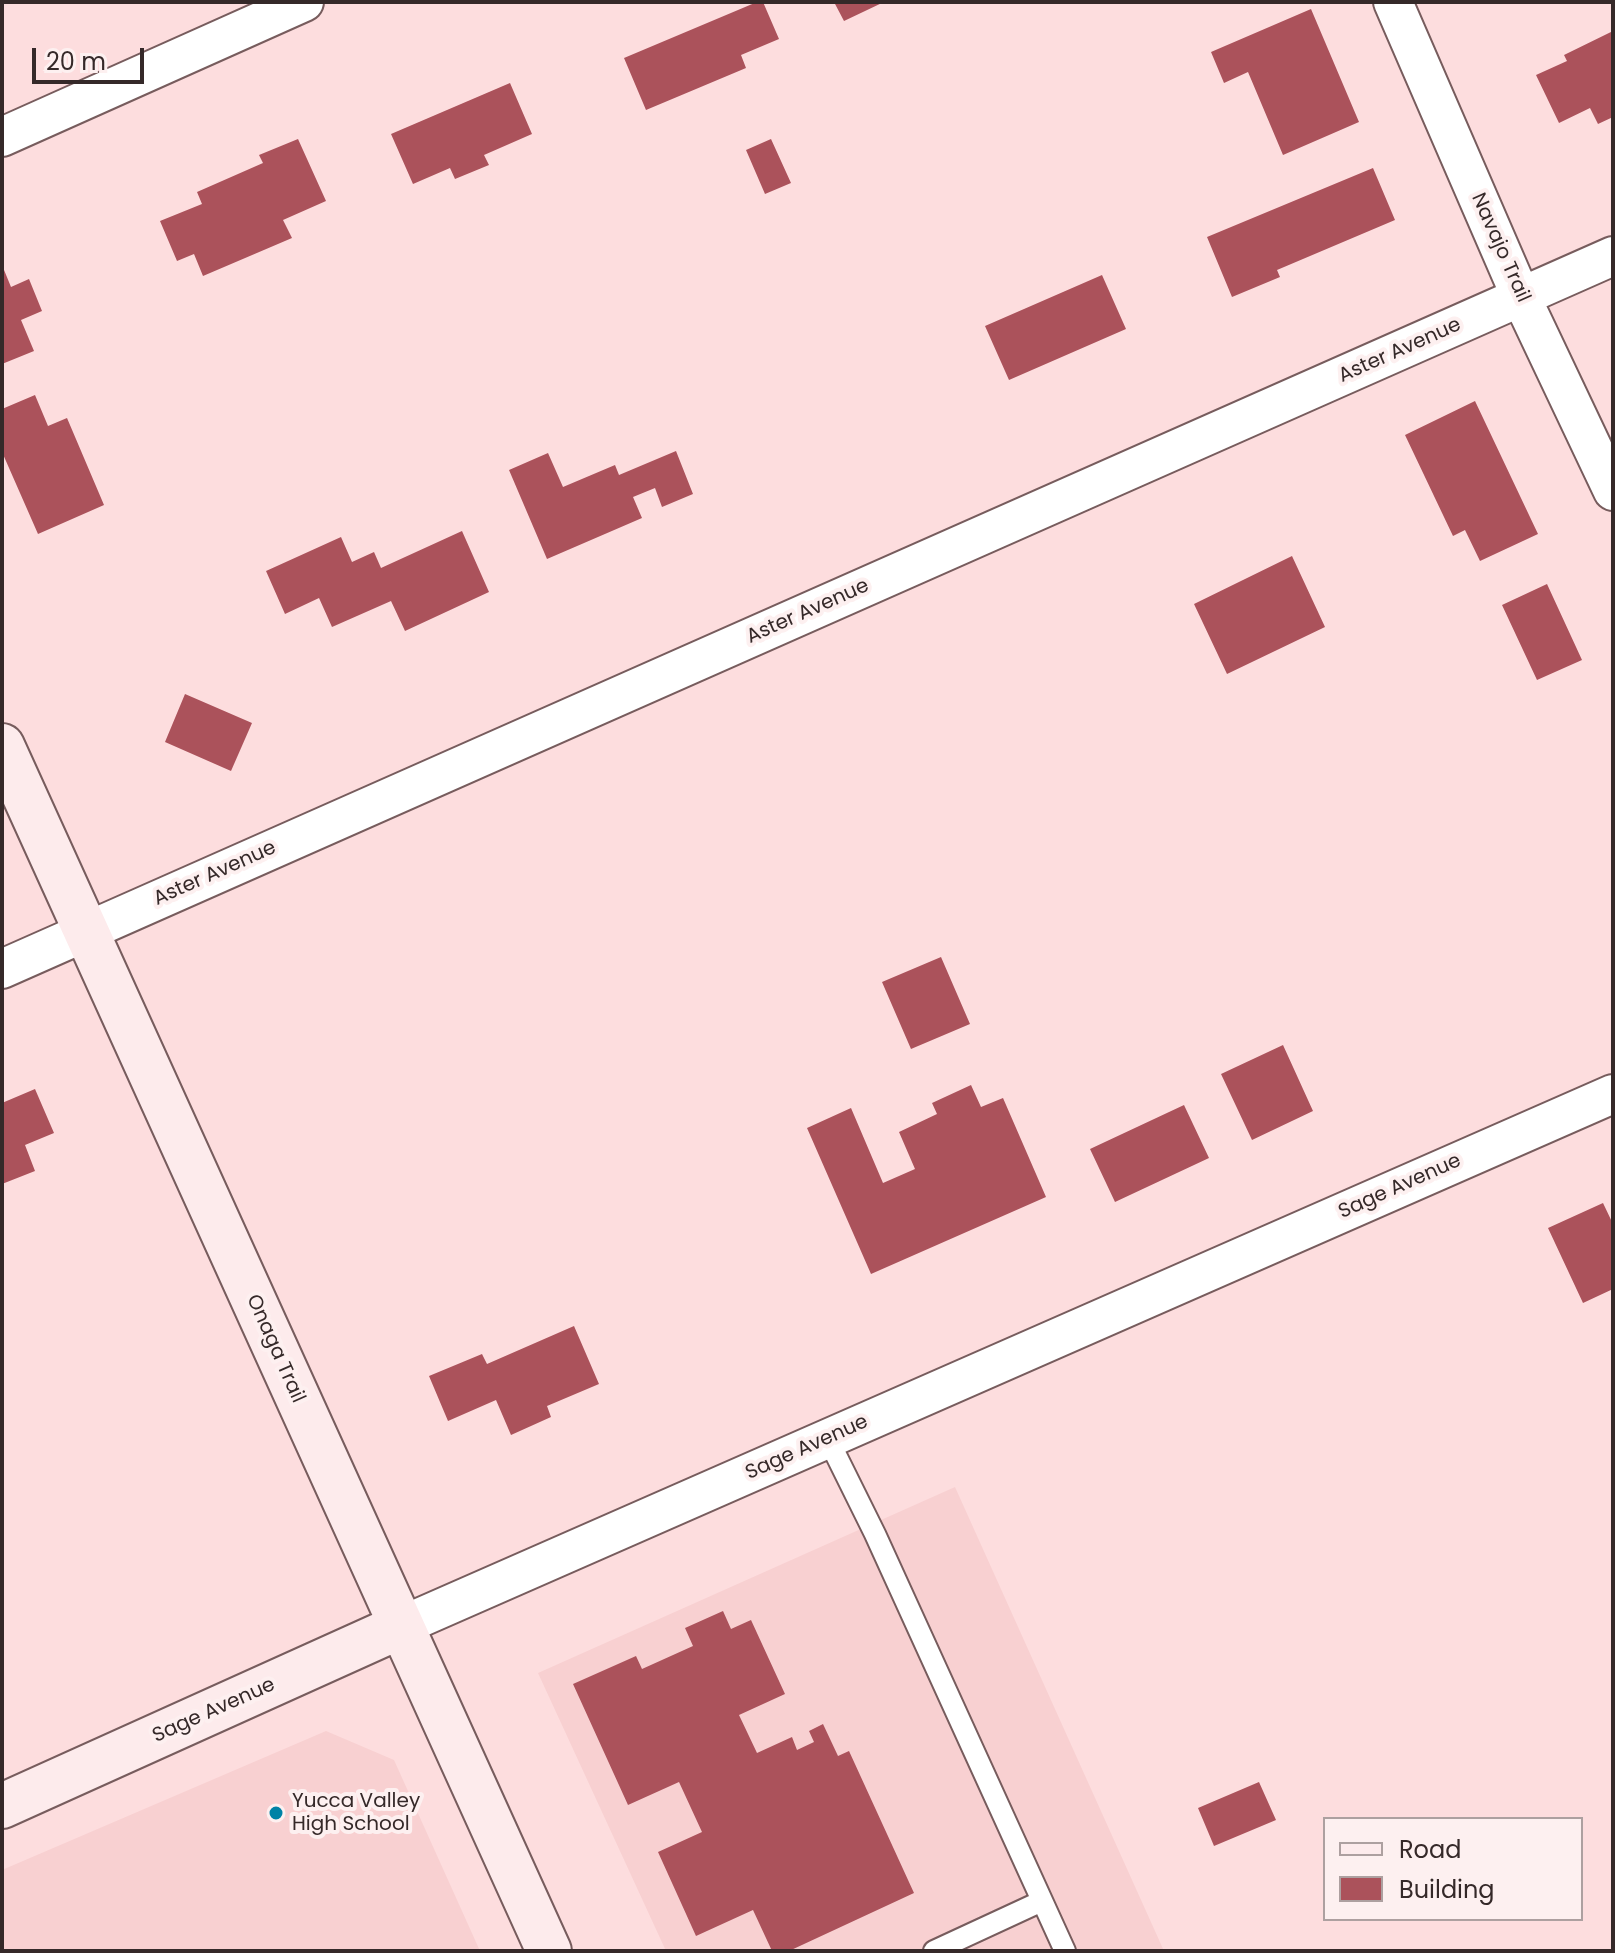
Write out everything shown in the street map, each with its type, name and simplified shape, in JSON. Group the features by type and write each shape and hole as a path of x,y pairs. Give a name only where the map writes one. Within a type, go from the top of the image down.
{"street":[{"path":"2,137 304,2"},
{"name":"Navajo Trail","path":"1393,2 1521,297 1613,491"},
{"name":"Aster Avenue","path":"2,969 1613,256"},
{"name":"Onaga Trail","path":"2,746 549,1951"},
{"name":"Sage Avenue","path":"2,1806 401,1626 1613,1094"}],"lane":[{"path":"828,1439 875,1534 1065,1951"},
{"path":"934,1951 1042,1901"}],"shaded area":[{"path":"955,1487 1164,1951 666,1951 538,1673"},
{"name":"Yucca Valley High School","path":"326,1731 394,1760 480,1951 2,1951 2,1870"}],"building":[{"path":"763,2 779,39 741,55 746,68 646,110 624,58"},
{"path":"834,2 884,2 844,21"},
{"path":"1311,9 1359,122 1283,155 1248,72 1224,83 1211,52"},
{"path":"1613,31 1613,117 1598,124 1590,108 1559,123 1536,75 1567,61 1564,55"},
{"path":"510,83 532,134 484,155 489,165 455,179 450,168 413,184 391,134"},
{"path":"298,139 326,201 283,220 292,238 203,276 194,254 177,261 160,221 202,204 197,192 263,163 259,155"},
{"path":"771,139 791,183 765,194 746,150"},
{"path":"1373,168 1395,220 1277,270 1280,277 1232,297 1207,237"},
{"path":"2,265 11,287 29,279 42,311 21,320 34,351 2,364"},
{"path":"1102,275 1126,329 1009,380 985,326"},
{"path":"35,395 48,426 67,418 104,505 38,534 2,452 2,409"},
{"path":"1475,401 1538,534 1480,561 1465,530 1453,536 1405,435"},
{"path":"676,451 693,494 662,507 655,488 633,497 642,518 547,559 509,470 548,453 563,487 615,465 619,475"},
{"path":"462,531 489,592 405,631 391,601 332,627 319,598 285,614 266,571 341,537 352,562 374,552 381,568"},
{"path":"1292,556 1325,627 1227,674 1194,604"},
{"path":"1547,584 1582,660 1537,680 1502,605"},
{"path":"185,694 252,723 231,771 165,742"},
{"path":"941,957 970,1024 911,1049 882,982"},
{"path":"1283,1045 1313,1111 1252,1140 1221,1074"},
{"path":"971,1085 981,1107 1003,1098 1046,1197 871,1274 807,1128 851,1108 883,1183 915,1169 899,1132 937,1114 932,1103"},
{"path":"35,1089 54,1133 25,1145 35,1171 2,1184 2,1103"},
{"path":"1184,1105 1209,1158 1115,1202 1090,1149"},
{"path":"1603,1203 1613,1224 1613,1289 1583,1303 1548,1228"},
{"path":"574,1326 599,1384 547,1406 551,1417 511,1435 496,1400 448,1421 429,1376 482,1354 487,1364"},
{"path":"723,1611 731,1629 751,1620 785,1694 739,1715 757,1753 792,1737 797,1750 814,1742 809,1731 823,1724 838,1756 849,1751 914,1893 789,1951 772,1951 753,1910 696,1936 658,1852 702,1832 679,1782 628,1805 573,1684 636,1656 642,1669 693,1646 685,1628"},
{"path":"1259,1782 1276,1820 1214,1846 1198,1808"}],"place":[{"name":"Yucca Valley High School","path":"276,1813"}]}
